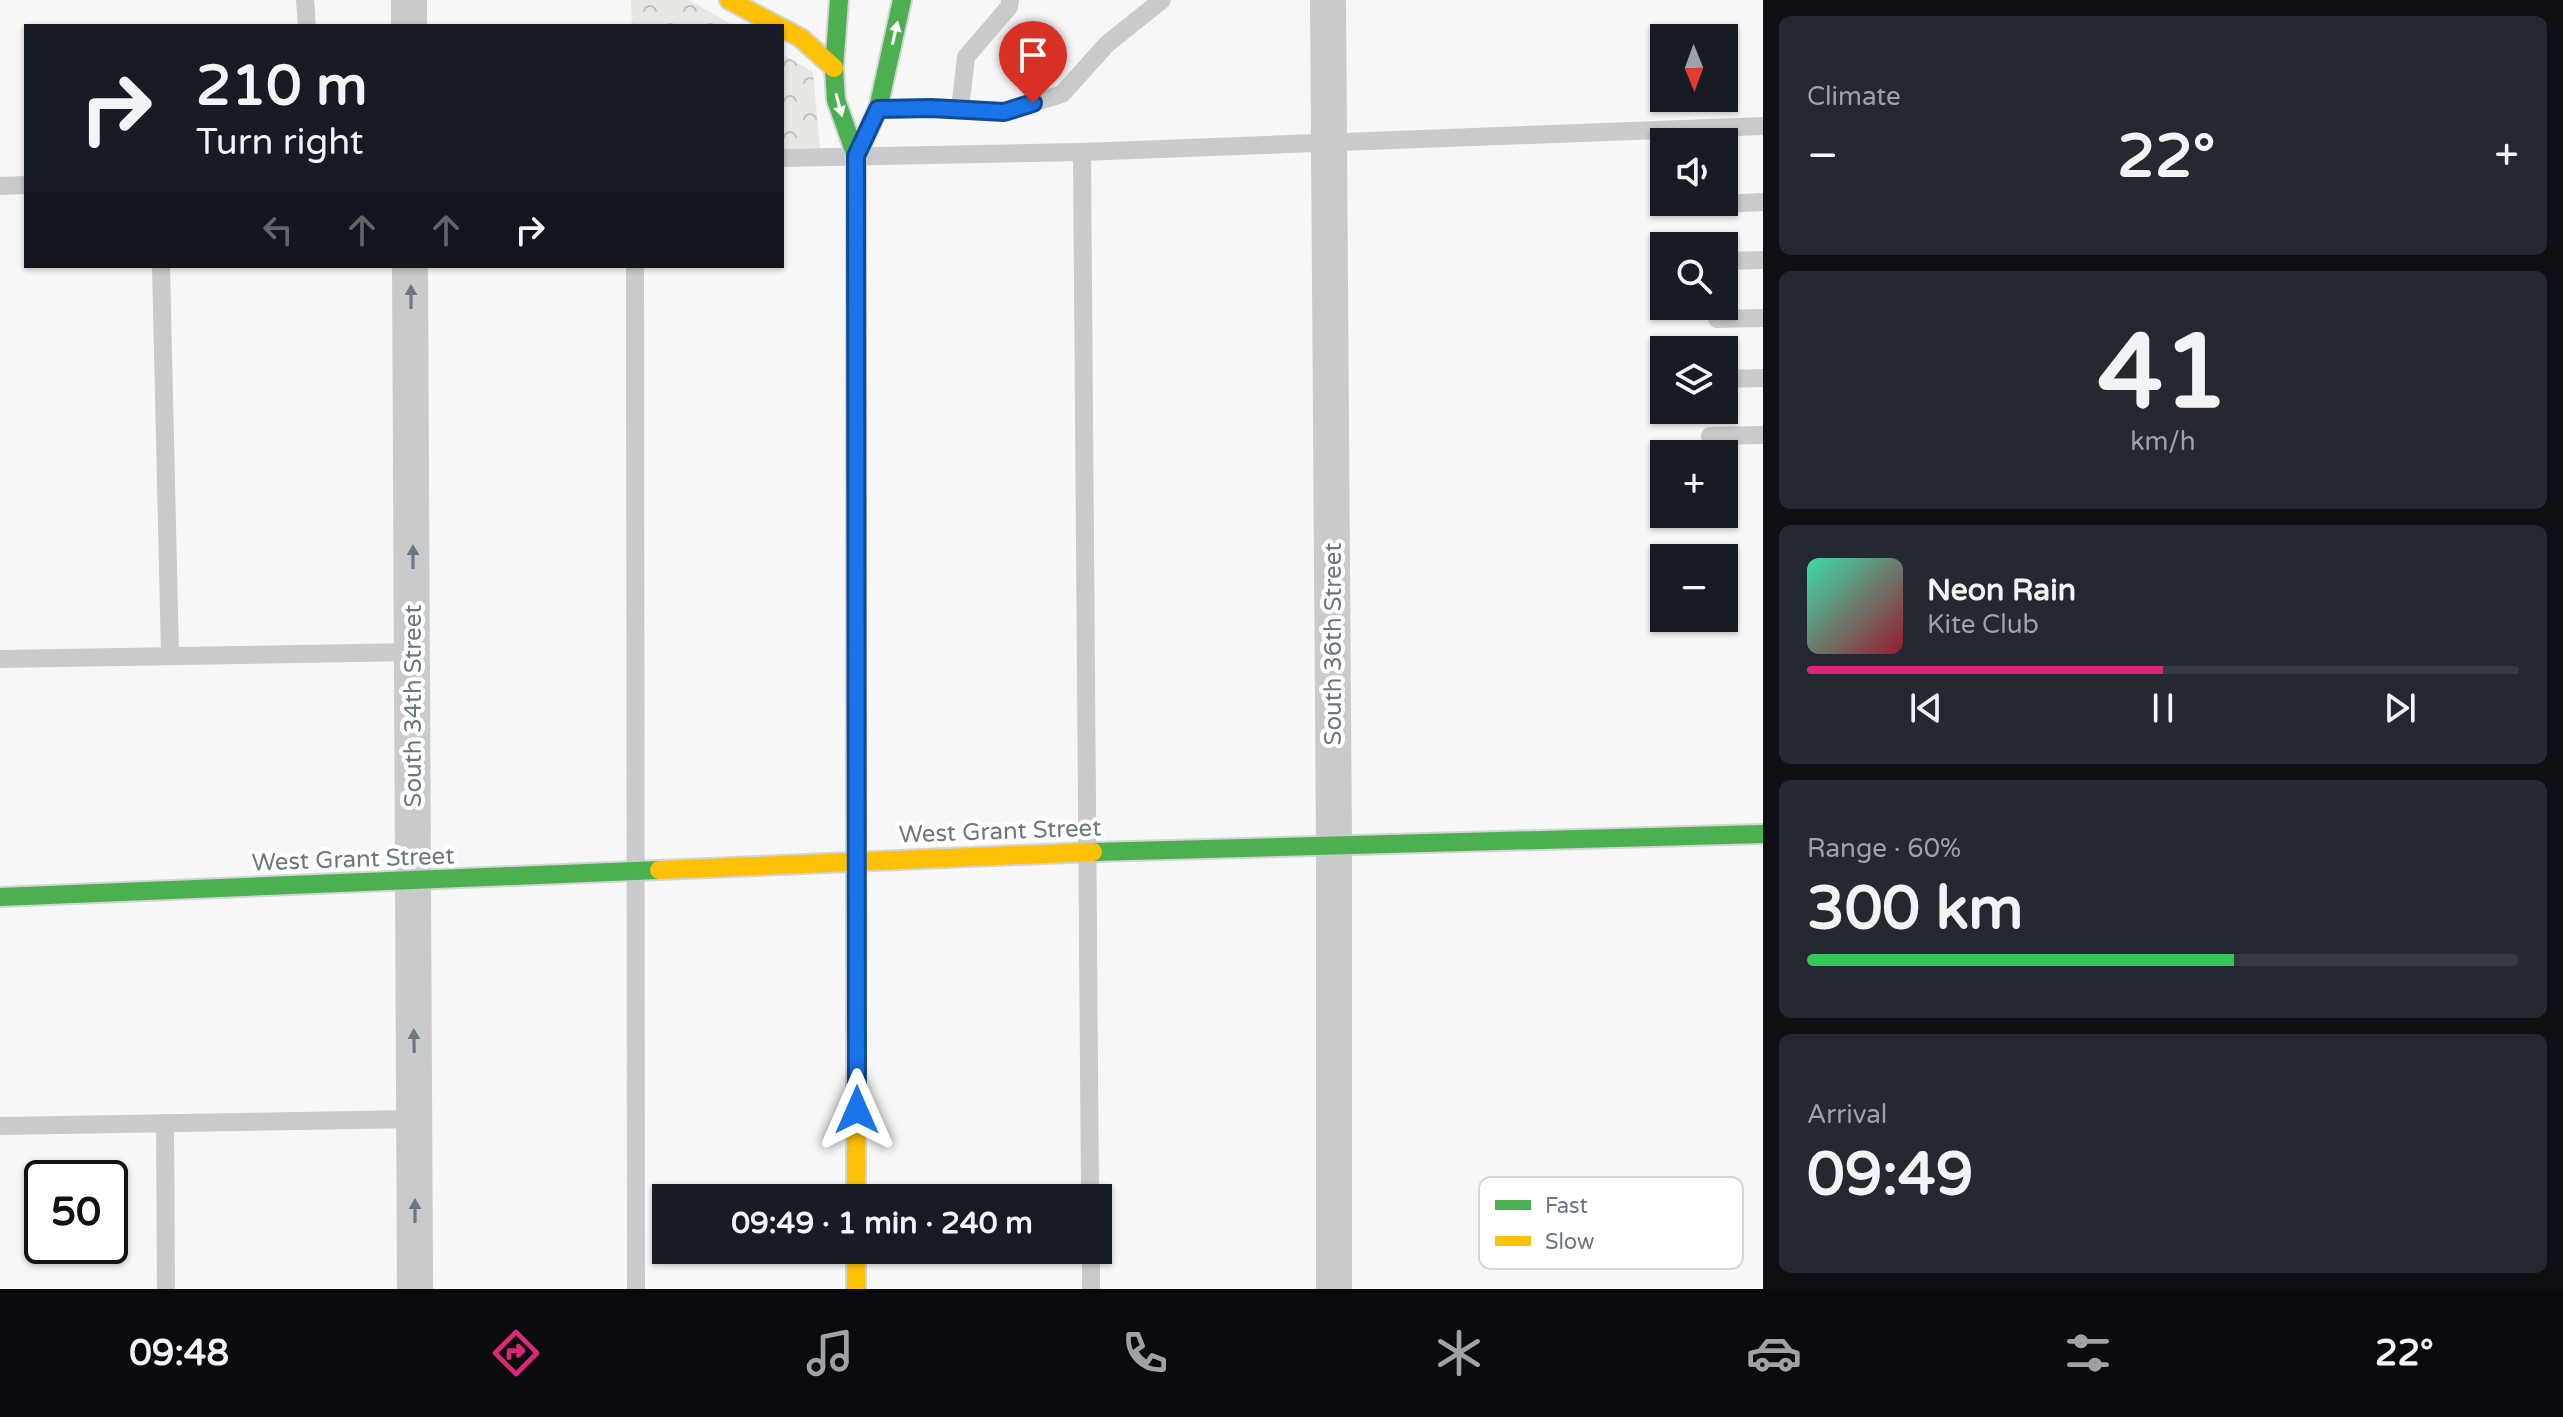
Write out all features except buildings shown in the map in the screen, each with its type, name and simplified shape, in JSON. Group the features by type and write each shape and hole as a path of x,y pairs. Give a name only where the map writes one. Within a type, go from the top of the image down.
{"street":[{"path":"409,0 409,24"},
{"path":"729,0 774,24"},
{"path":"839,0 834,68 836,100 856,156 856,1184"},
{"path":"856,156 878,109 902,0"},
{"name":"South 36th Street","path":"1328,0 1334,1289"},
{"path":"784,29 801,38 834,68"},
{"name":"South 34th Street","path":"410,268 415,1289"},
{"name":"West Grant Street","path":"0,897 858,860 1763,834"},
{"path":"856,1264 856,1289"}],"lane":[{"path":"305,0 307,24"},
{"path":"960,109 966,57 1009,7 1010,0"},
{"path":"878,109 1004,112 1062,94 1107,44 1162,0"},
{"path":"784,158 1082,152 1763,126"},
{"path":"1082,152 1090,1184"},
{"path":"0,186 24,185"},
{"path":"1738,203 1763,202"},
{"path":"1738,261 1763,260"},
{"path":"161,268 170,655"},
{"path":"635,268 636,1289"},
{"path":"1738,319 1763,318"},
{"path":"1738,379 1763,378"},
{"path":"1710,436 1763,435"},
{"path":"0,659 414,652"},
{"path":"0,1126 414,1119"},
{"path":"165,1123 166,1289"},
{"path":"1091,1264 1091,1289"}],"green space":[{"path":"631,0 689,0 731,24 632,24"},
{"path":"784,55 813,72 820,148 784,149"}],"traffic: fast":[{"path":"839,0 834,68 836,100 856,156 856,929"},
{"path":"856,156 878,109 902,0"},
{"path":"1093,852 1763,834"},
{"path":"0,897 659,870"}],"traffic: slow":[{"path":"729,0 774,24"},
{"path":"784,29 801,38 834,68"},
{"path":"659,870 1093,852"},
{"path":"856,929 856,1184"},
{"path":"856,1264 856,1289"}],"route":[{"path":"857,1110 856,156 878,109 1004,112 1033,103"}]}
